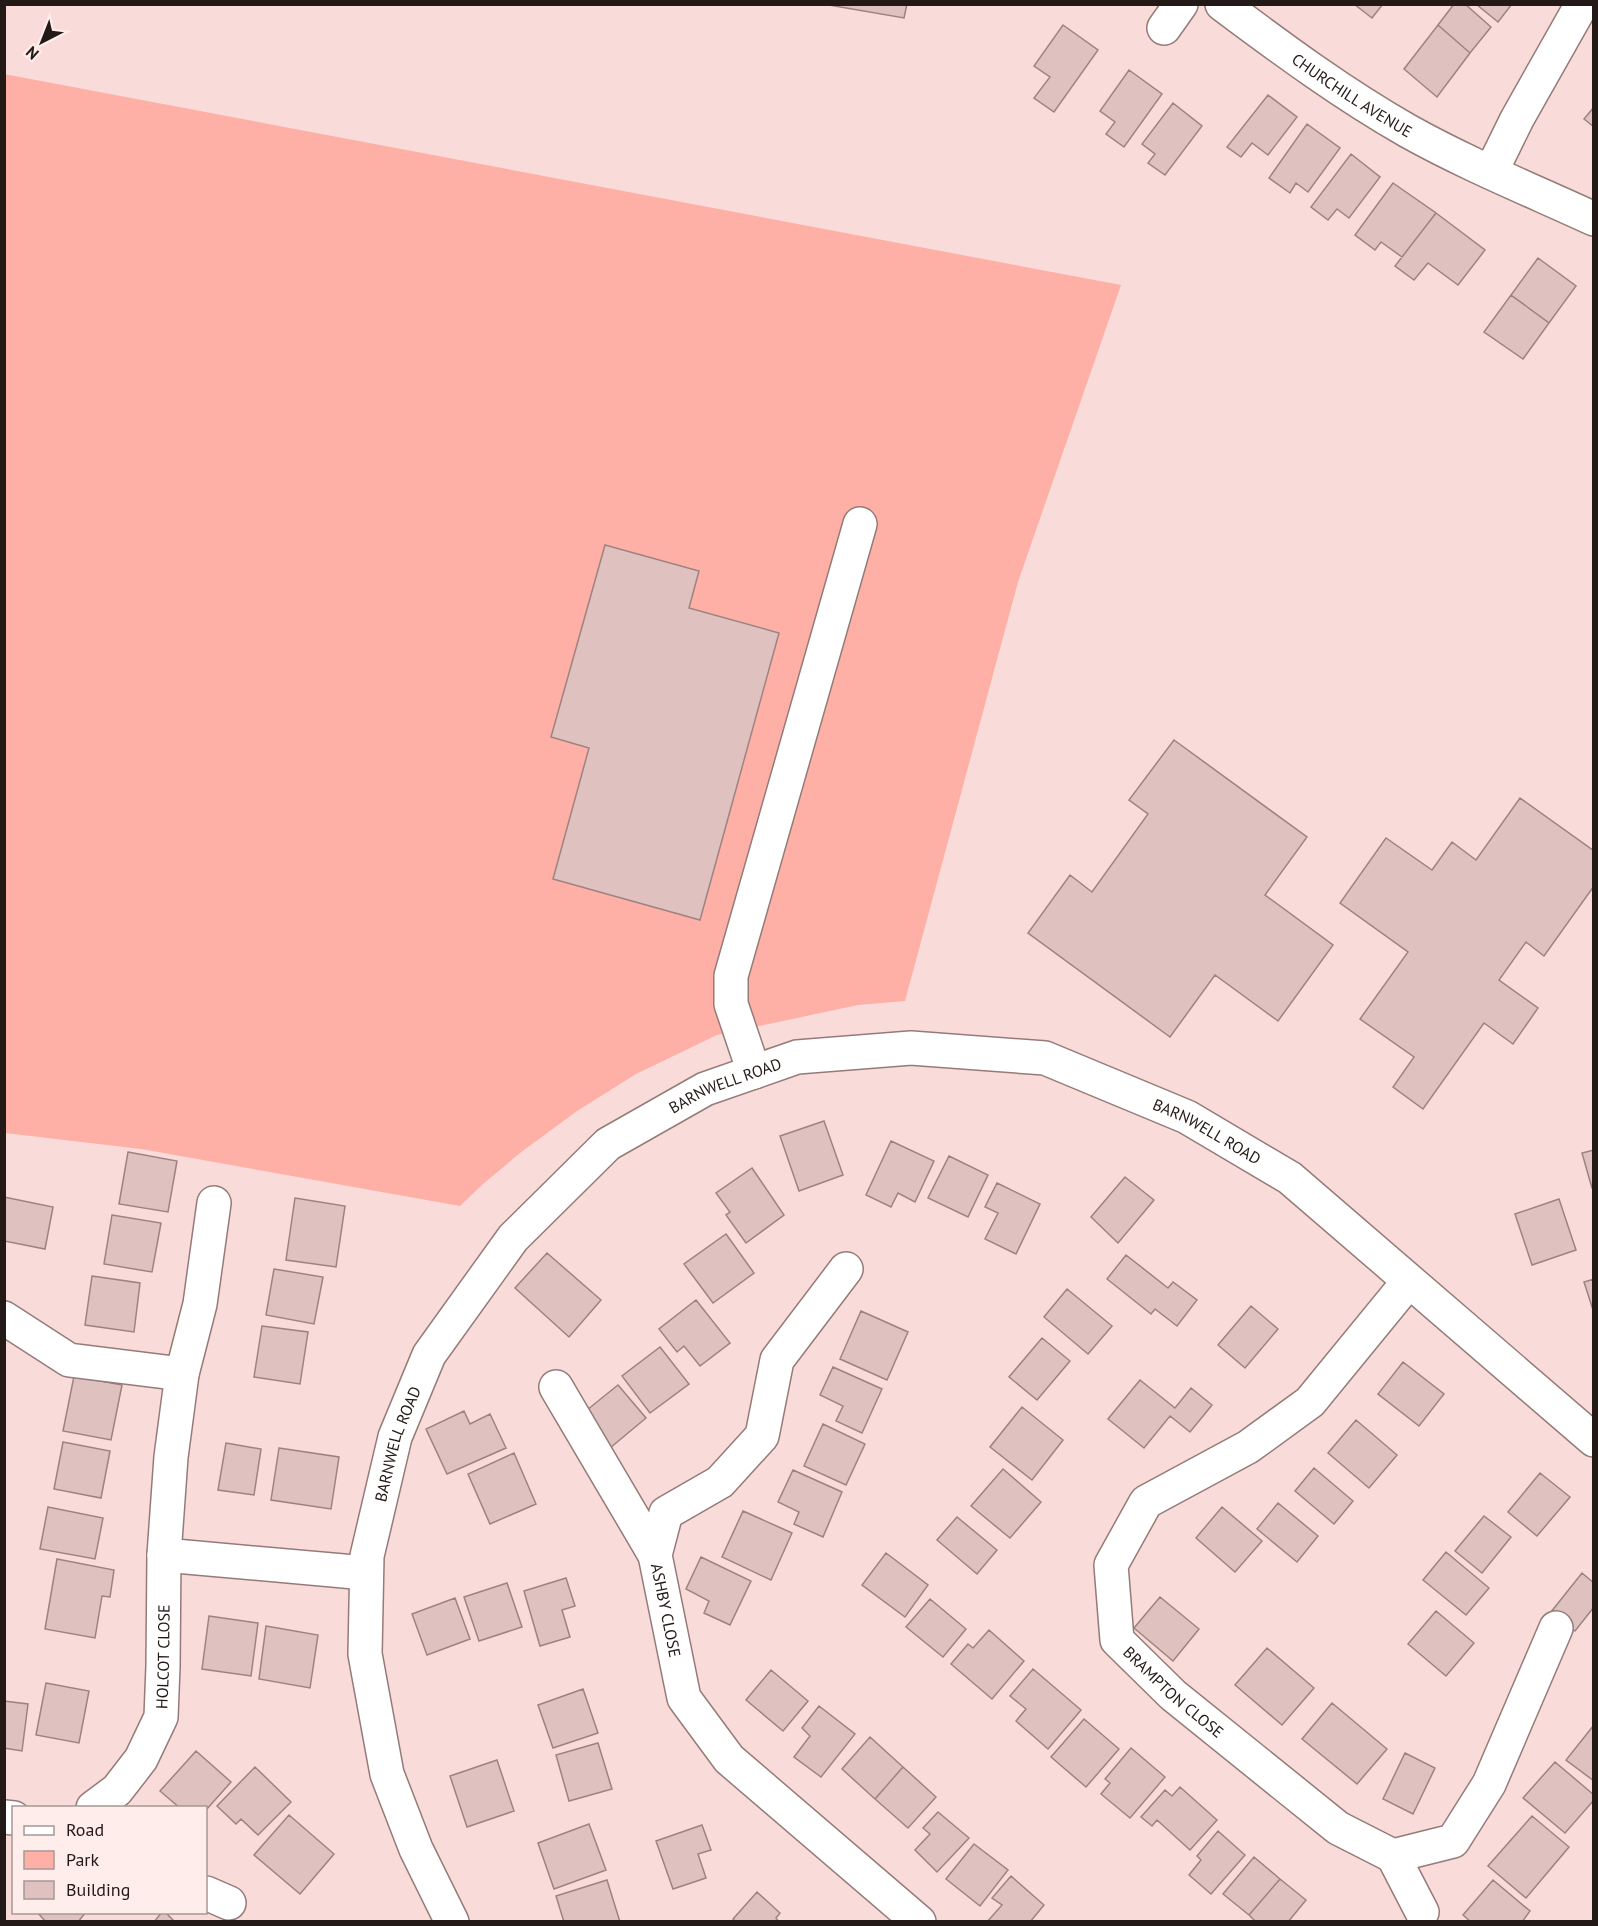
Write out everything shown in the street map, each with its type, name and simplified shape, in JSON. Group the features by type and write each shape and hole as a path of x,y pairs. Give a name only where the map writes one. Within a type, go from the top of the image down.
{"street":[{"name":"CHURCHILL AVENUE","path":"1222,4 1348,95 1408,131 1593,219"},
{"path":"1491,172 1517,119 1582,4"},
{"path":"754,1071 731,1004 731,976 860,524"},
{"name":"BARNWELL ROAD","path":"452,1922 416,1849 387,1774 365,1654 367,1556 395,1437 429,1355 513,1238 608,1144 705,1089 797,1057 911,1048 1044,1058 1186,1117 1290,1178 1593,1440"},
{"name":"HOLCOT CLOSE","path":"96,1806 117,1790 141,1760 161,1717 164,1555 171,1457 182,1374 200,1304 214,1203"},
{"name":"ASHBY CLOSE","path":"846,1269 777,1360 762,1436 720,1482 666,1513 655,1555 684,1698 729,1760 919,1922"},
{"name":"BRAMPTON CLOSE","path":"1393,1856 1338,1828 1173,1695 1118,1640 1111,1565 1146,1502 1248,1447 1310,1402 1409,1281"},
{"path":"4,1318 69,1360 182,1374"},
{"path":"556,1387 655,1555"},
{"path":"164,1555 366,1573"},
{"path":"1422,1912 1393,1856 1453,1841 1489,1784 1556,1628"}],"green space":[{"path":"4,74 1121,285 1018,582 905,1001 858,1005 717,1035 636,1074 577,1111 520,1153 460,1206 141,1149 5,1133"}],"building":[{"path":"823,4 907,4 904,18"},
{"path":"1354,4 1383,4 1372,18"},
{"path":"1454,4 1465,4 1491,27 1470,53 1438,25"},
{"path":"1476,4 1512,4 1498,22"},
{"path":"1063,25 1098,50 1054,112 1034,98 1050,77 1034,66"},
{"path":"1438,25 1470,53 1437,97 1404,69"},
{"path":"1129,70 1162,94 1124,147 1106,134 1115,122 1100,111"},
{"path":"1268,95 1297,117 1268,155 1252,143 1241,157 1227,147"},
{"path":"1173,103 1202,126 1165,175 1148,163 1155,154 1142,144"},
{"path":"1594,107 1594,127 1584,119"},
{"path":"1307,124 1340,148 1308,192 1296,183 1290,193 1269,178"},
{"path":"1351,154 1380,177 1349,218 1337,209 1328,220 1311,207"},
{"path":"1393,183 1436,213 1402,257 1381,242 1375,250 1355,235"},
{"path":"1436,213 1485,250 1458,285 1428,263 1414,280 1395,266"},
{"path":"1538,258 1576,286 1549,323 1511,295"},
{"path":"1511,295 1549,323 1523,359 1484,332"},
{"path":"605,545 699,571 689,608 779,633 700,920 553,879 589,748 551,737"},
{"path":"1174,740 1307,837 1265,895 1333,945 1278,1021 1215,975 1170,1037 1028,933 1070,875 1092,892 1148,814 1129,800"},
{"path":"1520,798 1594,851 1594,886 1544,956 1526,942 1499,980 1538,1008 1513,1044 1484,1023 1423,1109 1393,1087 1414,1057 1360,1019 1408,952 1340,903 1386,838 1432,870 1452,842 1476,860"},
{"path":"824,1121 843,1175 799,1191 780,1136"},
{"path":"891,1141 934,1161 915,1202 898,1193 891,1207 866,1195"},
{"path":"1594,1150 1594,1188 1592,1188 1582,1153"},
{"path":"128,1152 177,1161 168,1212 119,1204"},
{"path":"949,1156 988,1175 968,1217 928,1198"},
{"path":"752,1168 784,1215 746,1243 726,1215 730,1212 716,1193"},
{"path":"1125,1177 1154,1200 1118,1243 1091,1217"},
{"path":"997,1183 1040,1204 1016,1254 985,1239 998,1213 985,1207"},
{"path":"4,1197 53,1207 45,1249 4,1241"},
{"path":"295,1198 345,1206 336,1267 286,1260"},
{"path":"1559,1199 1576,1250 1532,1265 1515,1214"},
{"path":"112,1215 161,1223 152,1272 104,1264"},
{"path":"726,1234 754,1273 713,1303 684,1264"},
{"path":"547,1253 601,1300 569,1337 515,1288"},
{"path":"1126,1255 1168,1288 1173,1282 1197,1300 1177,1326 1155,1309 1151,1314 1107,1279"},
{"path":"274,1269 323,1277 314,1324 266,1315"},
{"path":"92,1276 140,1283 134,1332 85,1325"},
{"path":"1594,1279 1594,1313 1584,1282"},
{"path":"1067,1289 1112,1326 1088,1354 1044,1317"},
{"path":"696,1300 730,1343 700,1366 684,1346 677,1352 659,1329"},
{"path":"1251,1306 1278,1329 1245,1368 1218,1345"},
{"path":"861,1311 908,1332 887,1380 840,1359"},
{"path":"262,1326 308,1332 300,1384 254,1377"},
{"path":"1042,1338 1070,1361 1037,1400 1009,1377"},
{"path":"660,1347 689,1384 650,1413 622,1376"},
{"path":"1403,1362 1444,1394 1419,1426 1378,1394"},
{"path":"833,1367 882,1389 862,1433 836,1421 843,1406 820,1395"},
{"path":"74,1376 122,1385 111,1440 63,1431"},
{"path":"1140,1380 1175,1408 1191,1388 1212,1405 1190,1432 1170,1416 1144,1448 1108,1419"},
{"path":"618,1385 646,1418 610,1448 582,1414"},
{"path":"1022,1407 1063,1440 1032,1480 990,1447"},
{"path":"464,1411 470,1424 490,1414 506,1448 447,1474 426,1429"},
{"path":"1356,1420 1397,1455 1369,1488 1328,1453"},
{"path":"823,1424 865,1444 846,1485 804,1466"},
{"path":"63,1442 110,1451 101,1498 54,1489"},
{"path":"226,1443 261,1449 254,1495 218,1490"},
{"path":"279,1448 339,1457 331,1509 271,1500"},
{"path":"514,1453 536,1504 490,1524 468,1474"},
{"path":"1314,1468 1353,1501 1334,1524 1295,1491"},
{"path":"1003,1469 1041,1502 1010,1538 971,1506"},
{"path":"793,1470 842,1492 823,1537 794,1524 799,1512 778,1502"},
{"path":"1540,1473 1570,1497 1537,1536 1508,1512"},
{"path":"1278,1503 1318,1536 1297,1562 1257,1529"},
{"path":"48,1507 103,1518 95,1559 40,1549"},
{"path":"1222,1507 1262,1541 1235,1572 1196,1538"},
{"path":"743,1511 792,1533 771,1580 722,1557"},
{"path":"1484,1516 1511,1537 1482,1573 1455,1551"},
{"path":"957,1517 997,1550 977,1574 937,1540"},
{"path":"1446,1552 1489,1588 1466,1615 1423,1580"},
{"path":"886,1553 928,1585 905,1617 862,1585"},
{"path":"701,1557 751,1581 730,1625 704,1613 709,1601 686,1589"},
{"path":"57,1559 114,1570 110,1597 102,1596 95,1638 45,1629"},
{"path":"1582,1573 1594,1583 1594,1607 1575,1631 1551,1612"},
{"path":"566,1578 575,1606 562,1610 570,1637 540,1646 524,1591"},
{"path":"507,1583 522,1627 479,1641 464,1597"},
{"path":"1160,1597 1199,1629 1173,1661 1134,1628"},
{"path":"455,1598 470,1639 427,1655 412,1614"},
{"path":"930,1599 966,1629 943,1657 906,1627"},
{"path":"1436,1611 1474,1643 1446,1676 1408,1644"},
{"path":"209,1616 258,1623 251,1676 202,1669"},
{"path":"266,1626 318,1635 310,1688 259,1679"},
{"path":"989,1630 1024,1661 992,1699 951,1664 968,1644 973,1648"},
{"path":"1267,1648 1314,1688 1282,1725 1235,1685"},
{"path":"1033,1669 1081,1710 1048,1749 1016,1721 1026,1709 1010,1696"},
{"path":"771,1670 808,1701 783,1731 746,1700"},
{"path":"46,1683 89,1691 79,1743 36,1735"},
{"path":"583,1689 598,1733 553,1748 538,1705"},
{"path":"4,1701 28,1704 22,1751 4,1748"},
{"path":"1332,1703 1387,1749 1357,1784 1302,1739"},
{"path":"819,1706 855,1734 821,1777 794,1757 810,1736 802,1728"},
{"path":"1084,1719 1119,1749 1086,1787 1051,1757"},
{"path":"1594,1725 1594,1781 1566,1760"},
{"path":"870,1737 903,1767 875,1799 842,1769"},
{"path":"598,1743 612,1789 569,1801 556,1755"},
{"path":"1131,1748 1165,1777 1130,1818 1101,1794 1110,1783 1105,1779"},
{"path":"196,1751 231,1782 207,1809 207,1806 178,1806 160,1791"},
{"path":"1405,1753 1435,1768 1413,1814 1383,1799"},
{"path":"497,1760 514,1811 467,1827 450,1776"},
{"path":"1555,1762 1594,1795 1594,1800 1565,1833 1523,1798"},
{"path":"255,1767 291,1802 258,1835 241,1819 236,1824 217,1806"},
{"path":"903,1767 936,1797 908,1828 875,1799"},
{"path":"1180,1787 1217,1820 1190,1850 1157,1820 1152,1826 1141,1817 1165,1790 1172,1796"},
{"path":"938,1812 969,1838 937,1872 915,1850 930,1834 923,1828"},
{"path":"289,1815 334,1854 300,1894 254,1855"},
{"path":"1532,1816 1569,1847 1526,1898 1488,1866"},
{"path":"589,1824 606,1870 554,1889 538,1843"},
{"path":"702,1825 711,1850 698,1854 706,1878 673,1889 656,1841"},
{"path":"1218,1831 1245,1855 1211,1894 1189,1875 1201,1860 1197,1856"},
{"path":"974,1844 1008,1870 980,1906 946,1879"},
{"path":"1254,1857 1280,1879 1249,1915 1223,1894"},
{"path":"1011,1876 1044,1905 1030,1922 987,1922 1002,1905 992,1898"},
{"path":"1280,1879 1306,1900 1288,1922 1256,1922 1249,1915"},
{"path":"607,1880 620,1922 564,1922 556,1896"},
{"path":"1493,1880 1530,1911 1522,1922 1471,1922 1463,1915"},
{"path":"757,1892 780,1913 776,1918 779,1922 736,1922 733,1919"},
{"path":"39,1914 84,1914 78,1922 46,1922"},
{"path":"160,1914 167,1914 175,1922 154,1922"}]}
